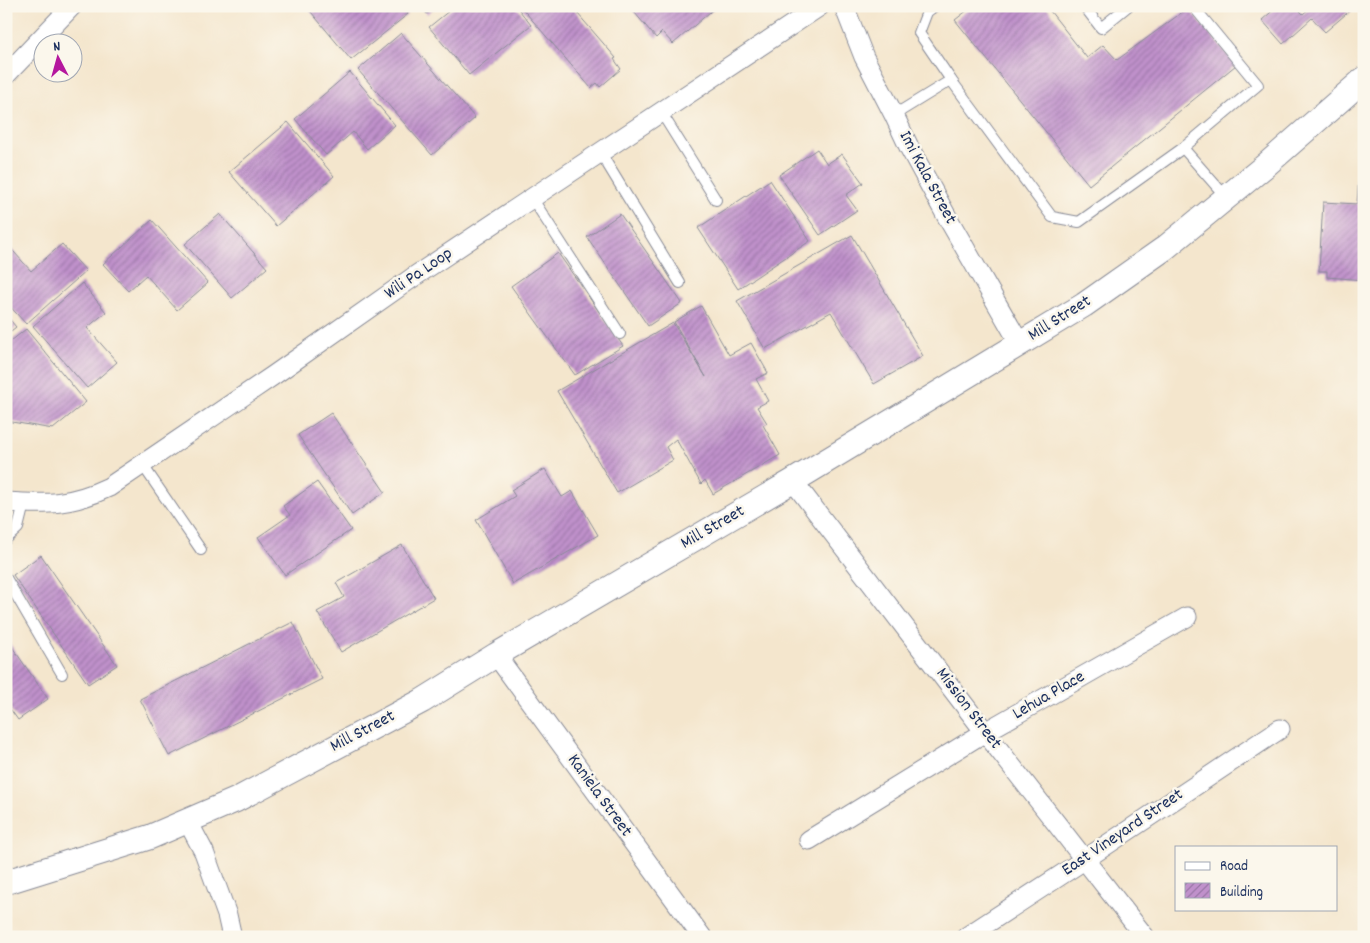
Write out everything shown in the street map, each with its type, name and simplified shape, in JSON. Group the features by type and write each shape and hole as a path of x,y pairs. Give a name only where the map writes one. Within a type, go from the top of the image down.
{"street":[{"path":"6,75 72,6"},
{"name":"Wili Pa Loop","path":"15,503 52,504 70,501 109,487 412,278 820,6"},
{"name":"Imi Kala Street","path":"844,6 864,57 909,147 1020,344"},
{"name":"Mill Street","path":"6,882 150,837 236,800 422,700 793,481 1084,305 1149,260 1266,165 1364,78"},
{"name":"Mission Street","path":"793,481 1145,937"},
{"name":"Lehua Place","path":"809,840 985,732 1188,617"},
{"name":"Kaniela Street","path":"496,655 702,937"},
{"name":"East Vineyard Street","path":"966,937 1280,729"},
{"path":"187,820 204,852 227,915 232,937"}],"lane":[{"path":"935,6 927,12 919,33 951,80 1052,217 1080,222 1183,148 1258,85 1193,6"},
{"path":"1084,6 1101,28 1128,6"},
{"path":"894,115 951,80"},
{"path":"660,112 716,200"},
{"path":"1183,148 1226,197"},
{"path":"600,152 680,283"},
{"path":"532,198 620,334"},
{"path":"142,464 201,550"},
{"path":"6,539 18,528 15,503"},
{"path":"6,578 62,674"}],"building":[{"path":"306,6 401,6 408,14 351,60"},
{"path":"421,6 437,6 427,14"},
{"path":"455,6 516,6 531,25 469,75 429,27"},
{"path":"520,6 571,6 616,58 614,59 621,69 600,87 597,83 591,88"},
{"path":"629,6 717,6 673,44 662,32 656,38"},
{"path":"973,6 1046,6 1087,58 1103,45 1117,60 1188,8 1236,65 1089,185 955,20"},
{"path":"1278,6 1295,6 1303,14 1312,6 1352,6 1353,8 1325,32 1312,18 1283,44 1262,20"},
{"path":"401,33 475,118 432,155 358,70"},
{"path":"350,72 395,125 367,149 353,132 326,155 295,119"},
{"path":"288,122 334,176 276,226 229,172"},
{"path":"817,149 827,164 842,154 863,183 846,195 857,210 820,235 779,175"},
{"path":"1360,157 1364,157 1364,280 1327,277 1327,271 1319,271 1323,202 1357,204"},
{"path":"770,180 810,241 738,289 698,228"},
{"path":"220,214 267,268 232,298 185,244"},
{"path":"620,214 682,303 648,326 587,237"},
{"path":"152,220 208,283 177,310 146,275 128,291 103,264"},
{"path":"852,235 923,356 874,384 831,312 765,349 737,301"},
{"path":"6,243 31,271 62,244 86,271 26,324 6,302"},
{"path":"558,253 623,346 575,375 511,286"},
{"path":"82,283 106,312 87,328 117,362 87,388 33,326"},
{"path":"701,306 729,355 751,343 768,373 756,379 768,401 757,407 767,423 763,425 780,455 713,494 705,480 701,484 676,439 666,447 673,460 617,493 557,391 673,323 706,377 674,322"},
{"path":"6,315 16,327 6,335"},
{"path":"26,329 86,402 53,429 6,421 6,345"},
{"path":"331,413 385,492 352,515 298,435"},
{"path":"545,469 562,497 572,491 598,535 513,584 476,520 515,496 511,490"},
{"path":"317,482 351,530 285,575 258,537 290,515 283,506"},
{"path":"402,545 434,598 341,652 317,612 344,597 336,583"},
{"path":"41,555 117,665 88,684 13,575"},
{"path":"293,622 322,679 169,756 140,699"},
{"path":"6,638 48,699 18,720 6,703"}]}
